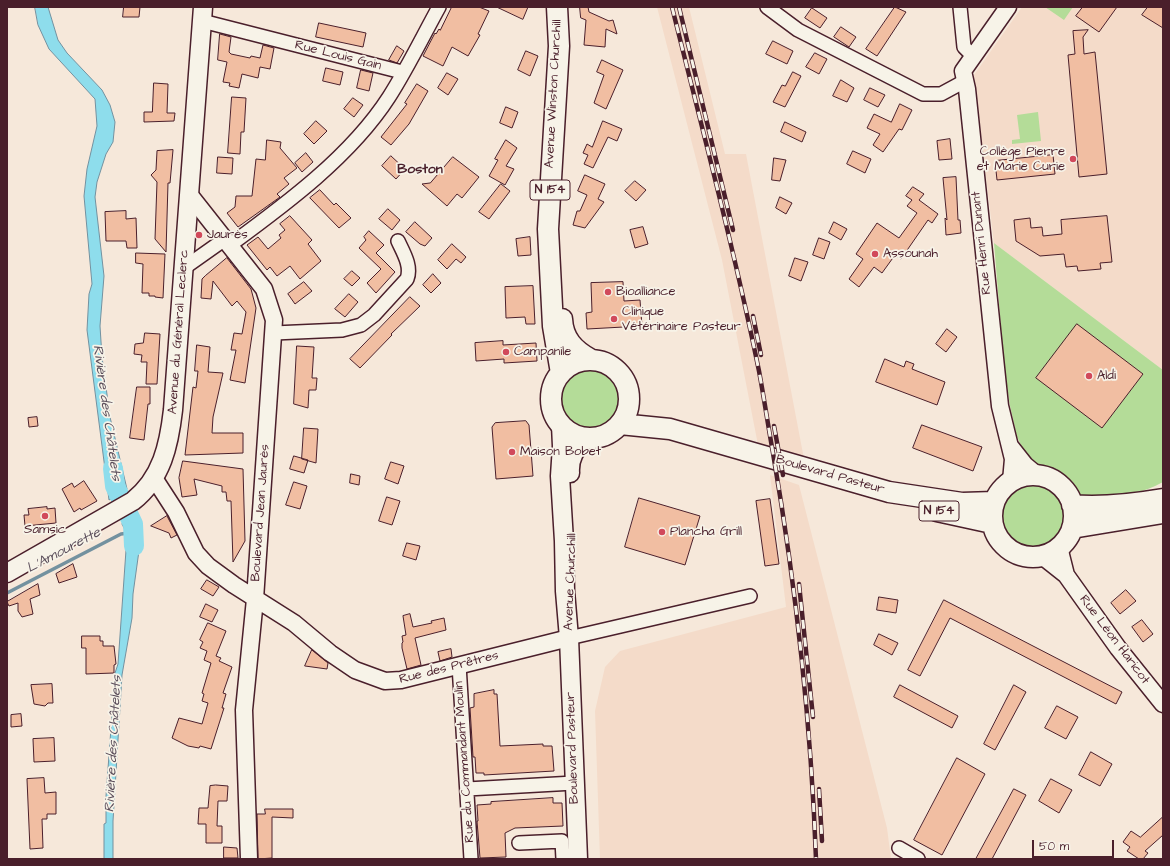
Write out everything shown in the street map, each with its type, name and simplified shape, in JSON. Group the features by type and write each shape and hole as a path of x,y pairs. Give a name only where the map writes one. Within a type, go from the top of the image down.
{"main road":[{"name":"Avenue Winston Churchill","path":"557,7 559,46 548,243 553,326 560,373"},
{"name":"Avenue Winston Churchill","path":"565,7 566,68 558,205 562,325 564,335 572,346 590,359"},
{"name":"Avenue du Général Leclerc","path":"7,573 133,501 145,490 154,478 165,456 172,425 202,14"},
{"path":"590,359 609,364 619,372 628,389 629,402 626,414 620,424 605,435 586,438 572,434 561,425 554,413 551,399 553,385 560,373 574,363 590,359"},
{"name":"N 154","path":"629,402 670,429"},
{"name":"N 154","path":"620,424 670,429"},
{"name":"Avenue Churchill","path":"561,425 562,446 560,476 565,591 569,638"},
{"name":"Boulevard Pasteur","path":"670,429 889,492 962,502 994,502"},
{"name":"Avenue Churchill","path":"569,638 574,566 570,462 575,450 586,438"},
{"path":"1037,475 1049,478 1059,484 1067,494 1072,505 1074,516 1072,528 1067,538 1059,547 1042,556 1028,557 1016,553 1004,546 996,536 992,523 992,512 994,502 1001,490 1011,481 1024,476 1037,475"},
{"name":"N 154","path":"889,492 937,510 992,523"},
{"path":"1140,503 1163,492"},
{"path":"1072,505 1089,507 1140,503 1163,499"},
{"path":"1072,528 1163,513"},
{"name":"Boulevard Pasteur","path":"569,638 578,859"}],"street":[{"path":"184,268 227,242 317,178 362,131 389,97 440,7"},
{"path":"767,7 798,30 923,94 941,94 965,81"},
{"path":"960,7 964,47 973,56"},
{"name":"Rue Henri Dunant","path":"1008,7 963,71 1000,406 1012,459 1011,481"},
{"name":"Rue Louis Gain","path":"202,14 402,72"},
{"name":"Boulevard Jean Jaurès","path":"189,194 264,289 273,314 274,333 255,599 244,710 249,859"},
{"path":"274,333 342,330 355,328 366,322 407,279 409,272 407,261 398,241"},
{"path":"1009,445 1025,465 1037,475"},
{"name":"Rue des Prêtres","path":"154,478 176,512 201,559 255,599 294,624 330,653 355,670 378,680 390,682 401,680 569,638 750,596"},
{"name":"Rue Léon Haricot","path":"1059,547 1066,575"},
{"name":"Rue Léon Haricot","path":"1042,556 1066,575 1118,648 1163,704"},
{"name":"Rue du Commandant Moulin","path":"459,665 471,859"},
{"path":"467,789 574,783"},
{"path":"519,843 562,840 563,859"},
{"path":"899,848 918,859"}],"shaded area":[{"path":"657,7 689,7 725,154 746,154 804,459 758,445 722,260"},
{"name":"Collège Pierre et Marie Curie","path":"1022,7 1163,7 1163,370 994,243 974,75"},
{"path":"770,475 799,485 887,828 891,859 600,859 595,711 605,667 620,651 786,607"}],"green space":[{"path":"1045,7 1073,7 1064,20"},
{"path":"1038,112 1041,141 1012,144 1012,140 1020,139 1017,115"},
{"path":"994,243 1163,370 1163,482 1143,491 1123,495 1080,496 1061,478 1037,466 1025,453 1017,437 1010,406 1004,365"},
{"path":"590,369 602,371 612,378 619,388 621,400 619,412 612,422 602,429 590,431 578,429 568,422 561,412 559,400 561,388 568,378 578,371"},
{"path":"1026,485 1038,485 1055,494 1062,505 1064,517 1062,529 1055,540 1038,549 1026,549 1014,544 1005,535 1000,523 1000,511 1005,499 1014,490"}],"water":[{"path":"35,7 48,7 58,40 67,53 102,90 110,105 115,122 113,142 106,154 97,182 95,197 104,276 100,326 102,357 110,417 127,489 109,500 87,330 89,294 92,284 84,196 87,169 97,126 95,99 49,49 38,25"},
{"path":"138,515 142,529 133,594 132,618 122,675 113,821 113,859 104,859 104,824 106,823 106,796 115,673 118,664 126,550 125,530 122,524"}],"building":[{"path":"124,7 140,7 139,17 123,17"},
{"path":"452,7 479,7 489,11 478,34 480,35 468,56 452,47 443,66 423,56 435,33 436,34 439,29 440,30"},
{"path":"497,7 528,7 523,19"},
{"path":"580,7 588,7 589,12 609,21 613,20 617,34 606,29 605,47 584,45 586,20 581,18"},
{"path":"895,7 906,12 877,56 866,49"},
{"path":"1083,7 1117,7 1099,32 1076,16"},
{"path":"1148,7 1163,7 1163,28 1142,15"},
{"path":"812,8 827,18 820,28 805,18"},
{"path":"319,23 366,33 363,47 316,37"},
{"path":"841,27 856,37 849,47 834,37"},
{"path":"1088,30 1083,37 1084,54 1095,52 1107,174 1079,177 1068,55 1075,54 1073,31"},
{"path":"220,34 231,37 229,52 231,54 250,58 251,56 260,58 263,45 274,48 270,69 260,67 258,78 242,74 239,88 229,86 230,83 223,82 227,62 218,60"},
{"path":"773,41 793,51 787,64 766,54"},
{"path":"397,46 404,51 397,63 389,60"},
{"path":"526,51 538,56 530,76 518,70"},
{"path":"815,53 827,59 819,74 806,67"},
{"path":"602,60 623,70 606,109 594,103 604,75 597,72"},
{"path":"326,68 343,72 340,85 323,81"},
{"path":"361,70 373,73 369,91 357,88"},
{"path":"793,72 801,76 785,107 773,102 782,85 785,86"},
{"path":"447,73 458,79 448,95 438,88"},
{"path":"841,80 854,88 847,102 833,96"},
{"path":"154,83 168,84 167,113 175,113 174,121 144,122 144,112 152,112"},
{"path":"417,84 428,91 409,124 391,145 381,137 407,104 405,103"},
{"path":"870,88 885,95 878,107 864,100"},
{"path":"232,97 246,98 244,132 241,132 240,154 228,153"},
{"path":"353,98 363,105 354,117 344,109"},
{"path":"900,104 912,110 902,130 899,129 883,152 873,145 880,134 867,128 874,114 891,122"},
{"path":"506,107 518,112 512,128 500,123"},
{"path":"316,121 327,131 314,144 304,134"},
{"path":"603,121 622,129 617,141 608,137 593,168 584,164 588,155 583,153 587,144 592,147"},
{"path":"785,122 806,132 802,142 781,132"},
{"path":"950,139 952,159 939,160 937,141"},
{"path":"267,140 281,142 280,148 297,168 284,178 289,184 277,194 280,197 238,227 227,213 235,207 236,196 252,196 256,159 265,160"},
{"path":"506,140 517,148 506,166 514,169 505,185 489,176 498,160 495,159"},
{"path":"173,150 170,183 168,183 166,252 155,239 157,182 151,175 156,170 157,151"},
{"path":"853,151 871,159 865,173 847,164"},
{"path":"306,153 313,162 302,172 295,163"},
{"path":"1053,155 1055,174 997,180 995,161"},
{"path":"391,156 405,169 396,179 382,166"},
{"path":"218,157 233,158 232,174 217,173"},
{"path":"453,157 479,177 462,198 457,194 447,206 422,184 430,183"},
{"path":"774,158 786,160 780,181 772,180"},
{"path":"585,175 605,184 598,199 604,202 585,228 573,225 577,211 580,211 587,195 578,191"},
{"path":"956,177 958,220 960,220 961,233 946,235 945,218 947,220 943,178"},
{"path":"635,181 646,190 636,201 625,191"},
{"path":"501,184 510,191 489,219 479,212"},
{"path":"913,187 924,194 919,200 938,214 932,223 928,220 901,259 895,255 882,273 874,267 859,287 849,279 863,259 856,254 877,223 899,238 917,213 907,206 912,200 906,196"},
{"path":"320,190 334,205 336,203 351,218 339,228 310,198"},
{"path":"780,197 792,203 786,214 776,208"},
{"path":"388,209 400,220 392,230 379,219"},
{"path":"126,211 126,219 136,218 137,248 127,248 126,241 106,241 105,212"},
{"path":"290,216 312,240 308,244 321,261 300,279 290,266 277,276 270,267 267,270 247,245 258,237 268,249 281,238 279,235 285,230 280,224"},
{"path":"1107,216 1112,262 1100,263 1101,269 1078,271 1077,266 1066,267 1064,254 1040,256 1016,241 1014,220 1030,218 1031,228 1042,227 1043,236 1062,234 1061,220"},
{"path":"415,222 432,238 425,246 420,244 406,232"},
{"path":"834,222 847,229 841,240 829,233"},
{"path":"643,227 648,244 635,248 630,230"},
{"path":"369,231 384,245 376,253 395,272 376,293 367,283 381,269 359,248 366,240 364,237"},
{"path":"530,237 531,255 518,256 516,239"},
{"path":"819,238 830,242 824,259 813,255"},
{"path":"452,244 466,257 461,263 456,259 447,269 438,260"},
{"path":"136,253 165,254 163,298 149,296 149,293 142,293 143,264 136,263"},
{"path":"227,258 251,289 256,308 245,383 230,380 236,350 231,350 234,333 242,334 246,312 237,301 232,306 213,281 211,299 201,298 202,279"},
{"path":"795,258 808,262 801,281 789,276"},
{"path":"352,271 360,278 352,286 344,279"},
{"path":"433,274 441,283 431,293 423,285"},
{"path":"304,282 312,291 295,304 288,294"},
{"name":"Clinique Vétérinaire Pasteur","path":"623,282 624,301 640,300 642,326 587,329 586,313 592,312 591,283"},
{"name":"Campanile","path":"533,286 535,324 526,324 525,317 506,318 505,287"},
{"path":"349,294 358,302 345,317 335,309"},
{"path":"410,297 420,306 391,334 392,335 360,368 350,359"},
{"name":"Aldi","path":"1077,324 1143,374 1102,428 1036,378"},
{"path":"947,329 957,337 946,352 936,344"},
{"path":"145,333 160,334 157,384 146,384 147,362 141,362 142,355 134,354 135,344 143,343"},
{"name":"Campanile","path":"503,341 503,345 536,343 537,361 504,363 504,359 476,361 475,343"},
{"path":"197,345 210,347 208,372 223,373 213,417 212,433 243,433 243,453 185,455 193,387 196,388 198,371 195,371"},
{"path":"297,346 314,347 312,378 317,378 316,390 309,390 308,408 294,404"},
{"path":"885,359 904,367 906,361 914,364 912,369 945,382 937,405 876,382"},
{"path":"137,387 150,387 150,404 148,404 144,440 130,438"},
{"path":"37,417 38,426 29,427 28,418"},
{"name":"Maison Bobet","path":"526,421 529,425 533,476 496,479 492,427 495,423"},
{"path":"922,425 982,447 973,471 913,448"},
{"path":"304,428 318,429 316,463 302,459"},
{"path":"294,456 308,460 304,473 290,469"},
{"path":"183,461 243,469 245,541 233,562 231,501 227,501 226,492 222,492 222,486 194,479 197,495 182,497 179,478"},
{"path":"391,462 404,466 398,484 385,479"},
{"path":"351,474 360,476 359,485 350,483"},
{"path":"84,481 97,501 81,510 80,508 74,512 62,489 72,483 74,487"},
{"path":"294,482 307,486 300,509 286,505"},
{"path":"387,497 400,501 392,525 379,521"},
{"name":"Plancha Grill","path":"639,498 700,516 685,565 625,547"},
{"path":"770,499 779,564 765,566 756,501"},
{"name":"Samsic","path":"47,507 47,509 55,508 56,523 25,526 24,515 29,515 28,509"},
{"path":"167,516 177,535 171,538 169,533 151,526"},
{"path":"407,543 420,546 416,560 403,556"},
{"path":"73,564 77,577 59,583 56,574"},
{"path":"207,580 219,587 213,596 201,589"},
{"path":"38,584 40,595 30,599 33,614 22,617 18,611 18,603 9,606 7,602"},
{"path":"1126,590 1136,601 1120,614 1111,603"},
{"path":"879,597 898,600 896,613 877,610"},
{"path":"944,600 1122,692 1116,704 950,618 920,676 908,670"},
{"path":"206,604 218,610 212,622 200,617"},
{"path":"410,614 413,627 432,623 431,621 444,618 446,630 415,638 421,665 407,669 402,648 402,636 406,635 403,616"},
{"path":"1142,620 1153,634 1143,642 1132,627"},
{"path":"208,623 226,631 216,656 221,658 219,661 232,667 223,693 226,694 222,708 224,708 211,749 200,746 199,748 188,746 172,738 179,718 202,724 208,703 202,701 204,694 202,693 211,663 204,660 207,651 200,648 203,642 200,640"},
{"path":"879,634 898,643 892,655 874,645"},
{"path":"82,636 100,636 100,641 103,641 103,646 114,646 116,664 114,665 114,673 86,674 86,648 82,648"},
{"path":"451,649 452,657 440,661 438,652"},
{"path":"312,650 328,663 327,669 305,666"},
{"path":"52,684 53,703 48,703 45,706 34,704 31,685"},
{"path":"900,685 958,716 952,728 894,697"},
{"path":"1014,685 1026,692 995,750 984,744"},
{"path":"494,690 494,694 497,694 500,746 543,744 543,746 552,746 554,771 484,775 484,773 476,773 475,757 473,757 470,708 474,707 474,694"},
{"path":"1057,706 1078,717 1066,739 1045,728"},
{"path":"21,714 22,726 11,727 11,715"},
{"path":"54,738 55,761 34,762 33,739"},
{"path":"1091,752 1112,764 1100,786 1079,775"},
{"path":"957,758 985,774 942,855 914,840"},
{"path":"44,778 45,793 56,792 56,814 47,814 47,819 42,819 43,848 30,849 27,779"},
{"path":"1051,779 1072,790 1059,813 1039,801"},
{"path":"210,786 228,786 227,801 218,801 217,826 222,826 222,843 206,843 206,824 198,824 199,808 208,808"},
{"path":"1014,789 1026,795 992,859 976,859"},
{"path":"553,798 553,803 562,803 563,826 515,828 505,833 506,857 480,858 477,805 491,804 491,802"},
{"path":"265,809 293,809 293,818 272,817 272,858 258,859 257,814 265,814"},
{"path":"1163,817 1163,835 1145,851 1148,853 1143,859 1139,859 1127,851 1130,847 1123,842 1131,831 1140,837"},
{"path":"224,847 237,848 238,858 224,858"}],"waterway":[{"name":"Rivière des Châtelets","path":"113,468 115,486 133,524 134,546"},
{"name":"L'Amourette","path":"7,593 121,534 129,533"}],"railway":[{"path":"672,7 728,234 763,391 789,554 801,655 814,808 816,859"},
{"path":"679,7 733,230"},
{"path":"753,316 761,355"},
{"path":"774,426 783,475"},
{"path":"799,584 813,717"},
{"path":"819,789 822,841"}],"place":[{"name":"Collège Pierre et Marie Curie","path":"1073,159"},
{"name":"Jaurès","path":"199,235"},
{"name":"Assounah","path":"875,254"},
{"name":"Bioalliance","path":"608,292"},
{"name":"Clinique Vétérinaire Pasteur","path":"614,319"},
{"name":"Campanile","path":"506,352"},
{"name":"Aldi","path":"1089,376"},
{"name":"Maison Bobet","path":"512,452"},
{"name":"Samsic","path":"45,516"},
{"name":"Plancha Grill","path":"662,532"}],"district":[{"name":"Boston","path":"420,170"}]}
